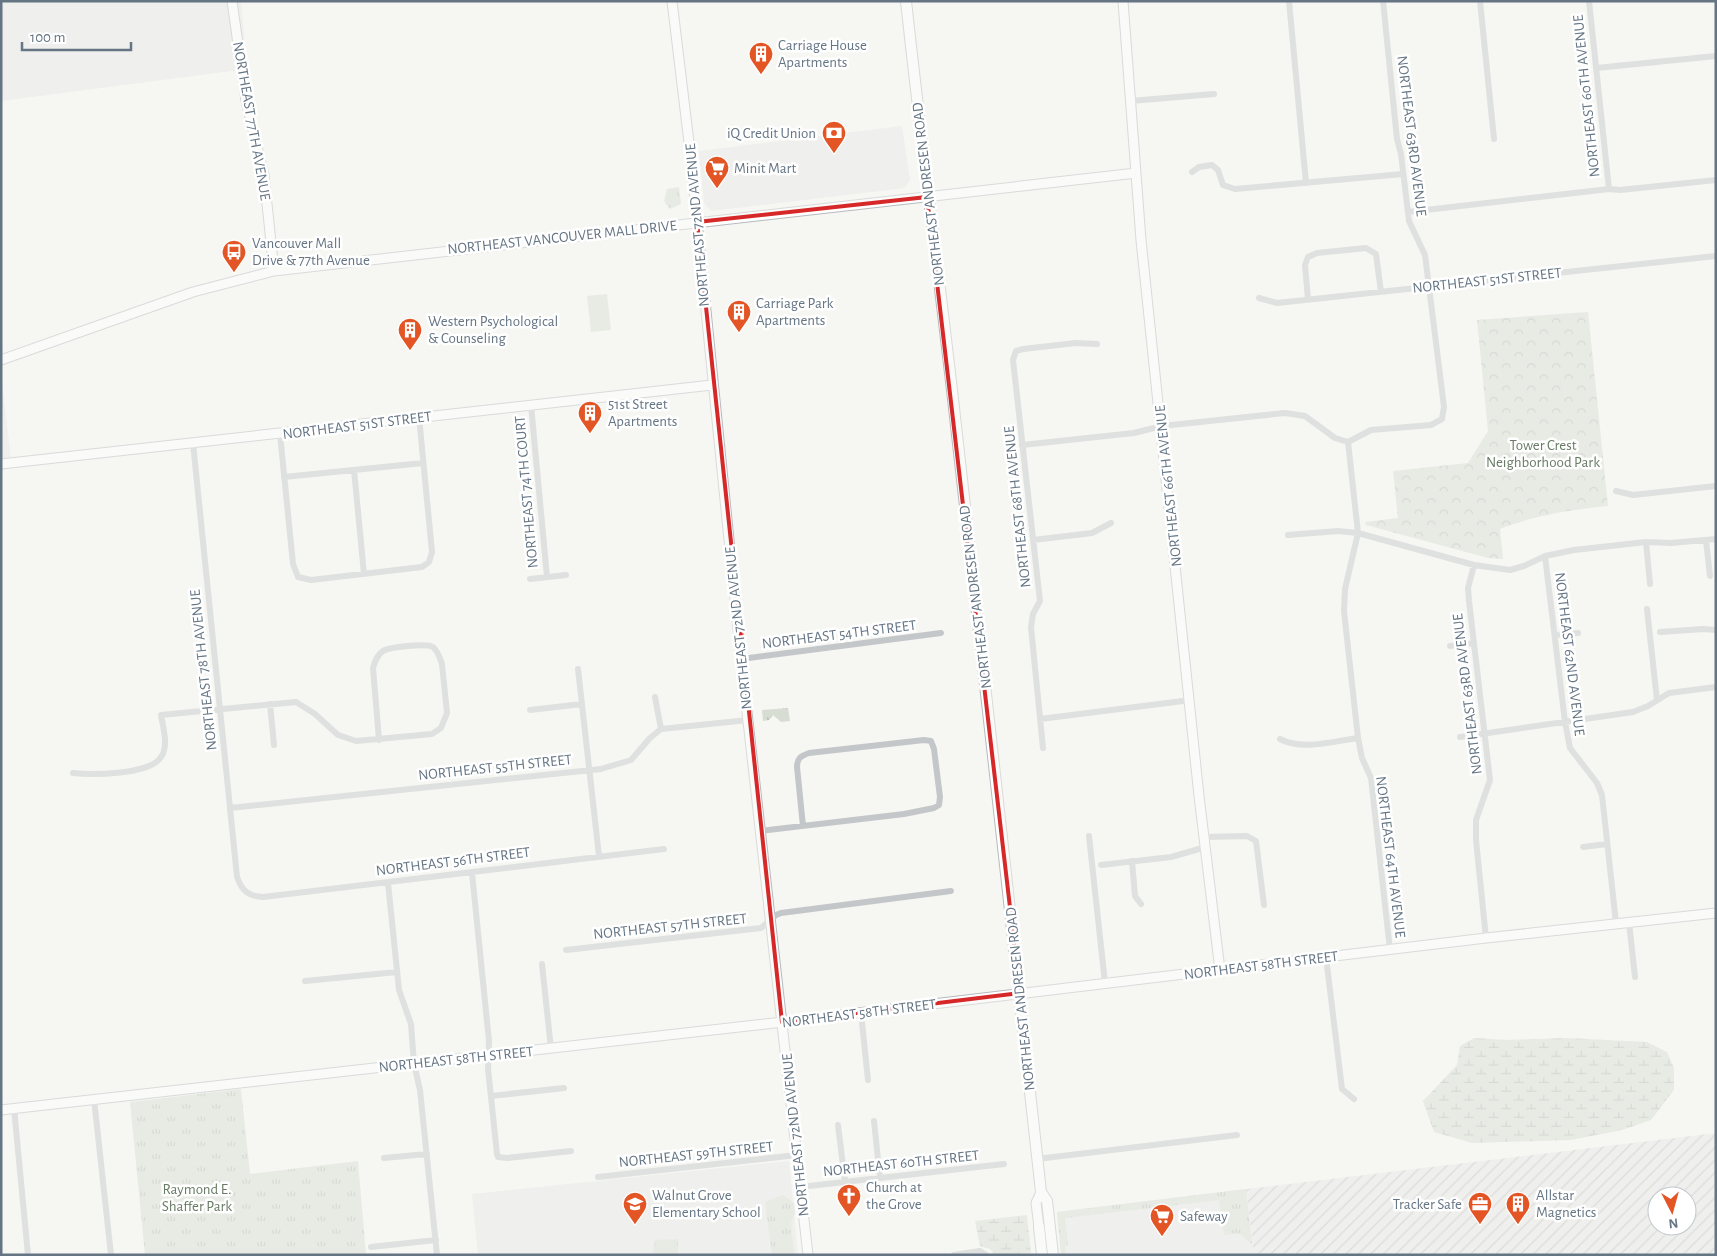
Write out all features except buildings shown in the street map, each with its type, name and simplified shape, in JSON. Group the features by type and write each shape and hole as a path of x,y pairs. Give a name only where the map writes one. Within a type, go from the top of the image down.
{"main road":[{"name":"NORTHEAST ANDRESEN ROAD","path":"906,1 1020,993 1037,1159 1041,1192 1048,1201 1053,1255"},
{"name":"NORTHEAST ANDRESEN ROAD","path":"1039,1227 1042,1255"}],"street":[{"name":"NORTHEAST 77TH AVENUE","path":"232,1 246,101 264,174 274,271"},
{"name":"NORTHEAST 72ND AVENUE","path":"672,1 697,222 741,659 808,1255"},
{"name":"NORTHEAST 66TH AVENUE","path":"1123,1 1136,173 1220,970"},
{"path":"1289,1 1306,183"},
{"name":"NORTHEAST 63RD AVENUE","path":"1348,442 1371,430 1431,425 1442,419 1444,407 1424,248 1411,228 1397,139 1384,1"},
{"path":"1480,1 1494,139"},
{"name":"NORTHEAST 60TH AVENUE","path":"1589,1 1609,189"},
{"path":"1596,68 1716,56"},
{"path":"1130,101 1214,94"},
{"path":"1192,172 1202,166 1215,167 1223,185 1230,189 1403,174"},
{"name":"NORTHEAST VANCOUVER MALL DRIVE","path":"1,360 193,292 274,271 1136,173"},
{"path":"1408,212 1609,189 1620,190 1716,180"},
{"path":"1308,299 1305,265 1308,257 1317,254 1366,248 1376,254 1381,292"},
{"name":"NORTHEAST 51ST STREET","path":"1259,298 1271,302 1308,299 1716,256"},
{"name":"NORTHEAST 68TH AVENUE","path":"1043,748 1031,627 1033,614 1040,601 1013,360 1016,351 1076,343 1097,344"},
{"name":"NORTHEAST 51ST STREET","path":"1,464 712,385"},
{"name":"NORTHEAST 74TH COURT","path":"531,404 547,577"},
{"path":"1022,445 1134,433 1162,426 1285,413 1305,416 1335,438 1348,442"},
{"path":"280,434 293,564 298,577 311,580 364,574 422,567 429,562 432,552 419,418"},
{"name":"NORTHEAST 64TH AVENUE","path":"1348,442 1358,533 1345,589 1344,611 1358,738 1362,758 1371,778 1390,950"},
{"name":"NORTHEAST 78TH AVENUE","path":"193,443 237,877 245,892"},
{"path":"284,477 423,463"},
{"path":"354,470 364,574"},
{"path":"1616,491 1633,496 1716,486"},
{"path":"1033,540 1092,533 1111,523"},
{"path":"1288,535 1338,531 1358,533 1474,565 1510,570 1545,556 1574,550 1646,542 1671,543 1716,539"},
{"path":"1706,540 1710,576"},
{"path":"1646,542 1650,584"},
{"name":"NORTHEAST 62ND AVENUE","path":"1545,556 1565,722 1570,748 1597,783 1602,796 1616,923"},
{"name":"NORTHEAST 63RD AVENUE","path":"1474,565 1468,588 1490,780 1476,820 1476,840 1486,938"},
{"name":"NORTHEAST 74TH COURT","path":"530,579 566,575"},
{"path":"1647,609 1657,700"},
{"path":"1660,632 1706,628 1716,630"},
{"name":"NORTHEAST 54TH STREET","path":"741,659 941,633"},
{"path":"1555,635 1578,633"},
{"path":"1450,646 1474,643"},
{"path":"73,773 90,775 153,765 161,757 165,747 162,715 296,702 315,714 338,735 356,741 379,740 432,734 441,728 447,713 442,664 437,652 426,645 384,650 376,658 373,668 379,740"},
{"path":"578,669 599,856"},
{"path":"1460,736 1633,712 1678,690 1716,687"},
{"path":"655,697 661,729 748,720"},
{"path":"1040,718 1191,700"},
{"path":"270,704 274,745"},
{"path":"530,710 582,704"},
{"name":"NORTHEAST 55TH STREET","path":"230,808 618,766 631,760 650,738 661,729"},
{"path":"1280,739 1292,744 1302,744 1358,738"},
{"path":"760,831 803,826 904,814 934,808 939,805 940,797 934,749 931,741 924,740 809,753 799,758 797,767 803,826"},
{"path":"1089,836 1105,983"},
{"path":"1101,865 1171,857 1206,842 1249,837 1256,841 1264,905"},
{"path":"1584,847 1607,844"},
{"name":"NORTHEAST 56TH STREET","path":"245,892 263,897 472,873 501,867 664,849"},
{"path":"1132,861 1136,896 1141,904"},
{"path":"472,873 498,1157 506,1158 571,1151"},
{"path":"388,883 399,990 411,1024 414,1064 420,1090 437,1255"},
{"name":"NORTHEAST 57TH STREET","path":"566,950 761,928 781,913 951,891"},
{"name":"NORTHEAST 58TH STREET","path":"1,1110 551,1049 1486,938 1716,913"},
{"path":"1629,922 1635,977"},
{"path":"1326,957 1342,1089 1354,1099"},
{"path":"542,964 551,1049"},
{"path":"305,981 397,972"},
{"path":"861,1013 868,1080"},
{"path":"492,1096 564,1088"},
{"path":"94,1099 111,1255"},
{"path":"14,1108 28,1255"},
{"path":"874,1121 880,1178"},
{"path":"838,1125 845,1182"},
{"path":"1037,1159 1237,1135"},
{"path":"384,1158 427,1154"},
{"name":"NORTHEAST 59TH STREET","path":"598,1177 797,1155"},
{"name":"NORTHEAST 60TH STREET","path":"800,1187 1004,1164"},
{"name":"NORTHEAST ANDRESEN ROAD","path":"1039,1227 1036,1202 1041,1192"},
{"path":"370,1247 436,1240"},
{"path":"954,1255 980,1251 985,1254"}],"highlighted area":[{"path":"927,197 1020,993 782,1022 697,222"}],"shaded area":[{"path":"1,1 241,1 247,69 1,101"},
{"path":"902,126 910,180 905,188 711,211 704,203 699,151"},
{"path":"1,376 11,458 1,459"},
{"path":"1716,1133 1716,1255 1254,1255 1246,1189"},
{"name":"Walnut Grove Elementary School","path":"789,1161 798,1255 478,1255 472,1194"},
{"path":"1246,1189 1254,1255 1061,1255 1057,1212"}],"green space":[{"path":"679,187 681,204 670,209 664,201 667,189"},
{"path":"607,294 611,330 591,332 587,296"},
{"name":"Tower Crest Neighborhood Park","path":"1588,312 1608,506 1553,514 1500,529 1503,559 1488,558 1366,525 1365,522 1398,518 1393,471 1468,463 1488,431 1477,320"},
{"path":"788,708 790,721 781,722 773,715 769,720 763,721 762,710"},
{"path":"1474,1038 1507,1040 1567,1038 1647,1042 1667,1052 1674,1068 1674,1090 1651,1120 1622,1130 1571,1140 1472,1143 1434,1132 1423,1101 1457,1065 1460,1046"},
{"name":"Raymond E. Shaffer Park","path":"241,1089 250,1174 358,1161 366,1255 145,1255 130,1102"},
{"path":"1246,1189 1252,1244 1239,1233 1224,1235 1219,1200 1065,1218 1068,1245 1065,1246 1066,1255 1061,1255 1057,1212"},
{"path":"783,1195 794,1203 795,1214 791,1222 794,1255 772,1255 765,1202"},
{"path":"1027,1215 1031,1253 995,1255 990,1249 980,1246 975,1221"},
{"path":"678,1239 678,1255 653,1255 655,1240"}],"place":[{"name":"Carriage House Apartments","path":"761,75"},
{"name":"iQ Credit Union","path":"834,154"},
{"name":"Minit Mart","path":"717,189"},
{"name":"Vancouver Mall Drive & 77th Avenue","path":"234,273"},
{"name":"Carriage Park Apartments","path":"739,333"},
{"name":"Western Psychological & Counseling","path":"410,351"},
{"name":"51st Street Apartments","path":"590,434"},
{"name":"Church at the Grove","path":"849,1217"},
{"name":"Walnut Grove Elementary School","path":"635,1225"},
{"name":"Tracker Safe","path":"1480,1225"},
{"name":"Allstar Magnetics","path":"1518,1225"},
{"name":"Safeway","path":"1162,1237"}]}
